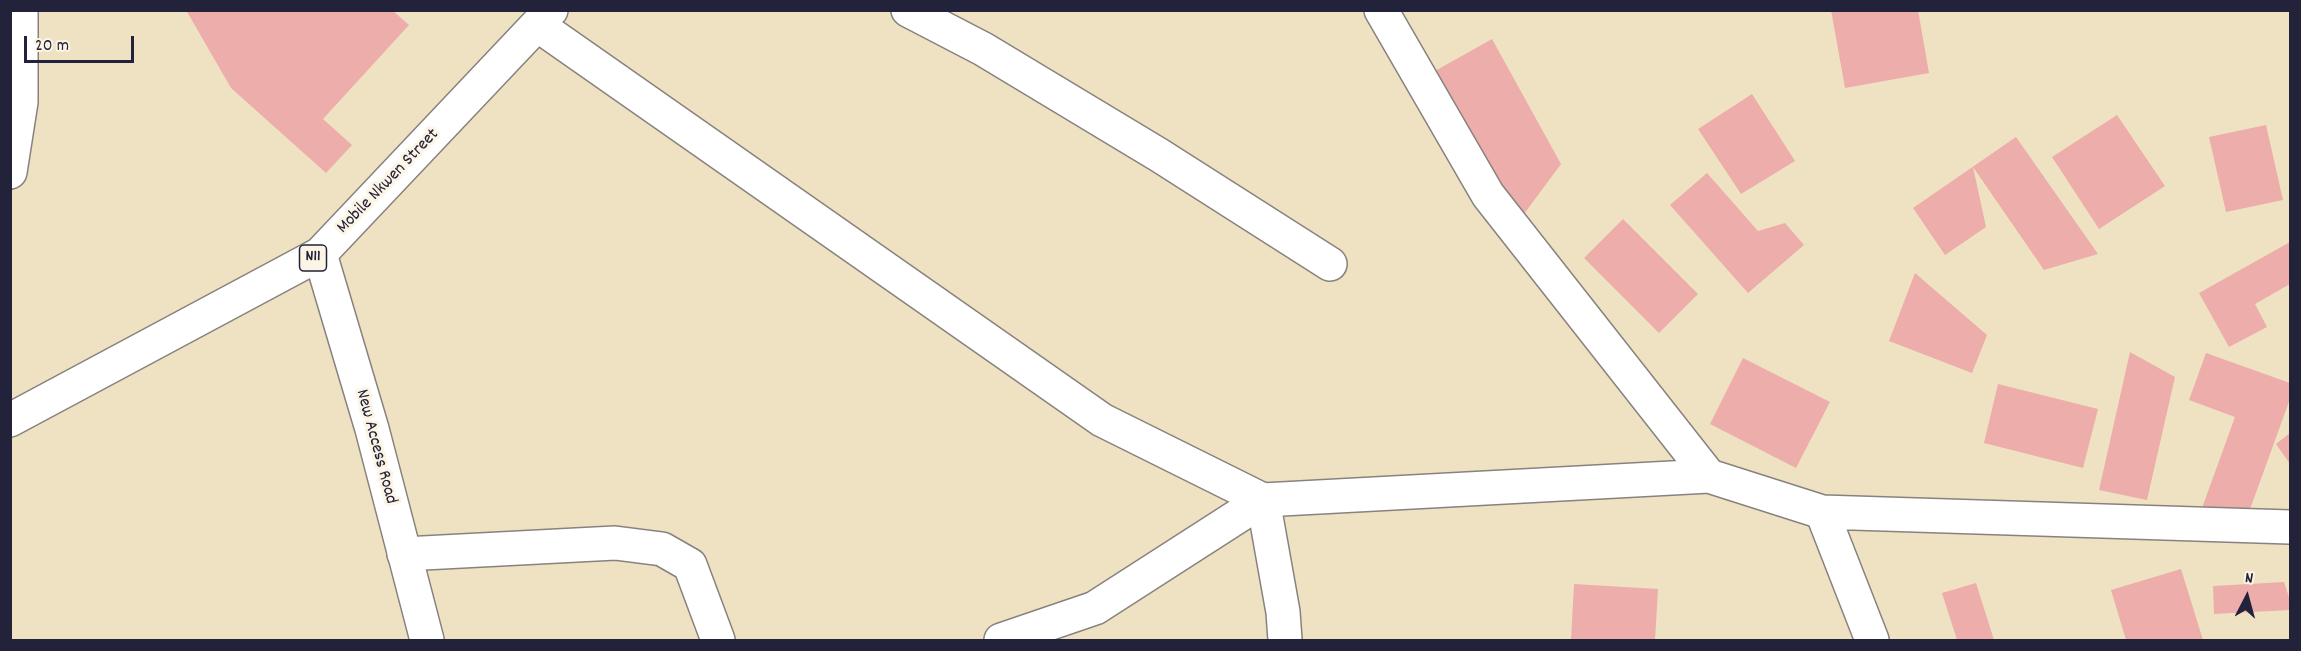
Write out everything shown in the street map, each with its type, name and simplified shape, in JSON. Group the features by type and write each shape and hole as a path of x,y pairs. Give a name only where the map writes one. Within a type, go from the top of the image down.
{"main road":[{"path":"10,172 21,102 21,10"},
{"path":"908,10 982,49 1159,155 1330,264"},
{"path":"1392,13 1488,195 1709,476"},
{"path":"545,18 1102,420 1263,500 1709,476 1822,512 2290,527"},
{"name":"Mobile Nkwen Street","path":"10,420 320,254 545,18"},
{"name":"New Access Road","path":"320,254 372,429 427,640"},
{"path":"1001,640 1095,608 1263,500"},
{"path":"1263,500 1283,612 1285,640"},
{"path":"1822,512 1872,640"},
{"path":"404,554 615,543 662,549 690,564 718,640"}],"building":[{"path":"186,10 392,10 409,25 323,119 352,145 326,173 231,88"},
{"path":"1831,10 1918,10 1929,73 1845,88"},
{"path":"1492,39 1561,164 1518,222 1435,71"},
{"path":"1752,94 1795,161 1741,194 1698,129"},
{"path":"2117,115 2165,186 2099,229 2052,157"},
{"path":"2266,125 2283,200 2226,212 2209,137"},
{"path":"2016,137 2098,254 2044,270 1973,167 1986,227 1945,255 1913,208"},
{"path":"1707,173 1758,231 1785,223 1804,245 1748,293 1670,205"},
{"path":"1623,219 1698,294 1659,333 1584,258"},
{"path":"2290,242 2290,284 2255,304 2267,327 2229,347 2199,293"},
{"path":"1915,273 1987,335 1972,373 1889,341"},
{"path":"2130,352 2175,377 2147,500 2099,490"},
{"path":"2206,353 2290,383 2290,399 2245,523 2202,508 2235,417 2189,400"},
{"path":"1743,358 1830,402 1796,468 1710,424"},
{"path":"1998,384 2098,409 2083,468 1984,443"},
{"path":"2290,433 2290,464 2276,444"},
{"path":"2181,569 2203,640 2126,640 2111,590"},
{"path":"2284,582 2290,600 2290,610 2214,614 2213,586"},
{"path":"1976,583 1994,640 1957,640 1942,593"},
{"path":"1574,584 1658,589 1655,640 1571,640"}]}
